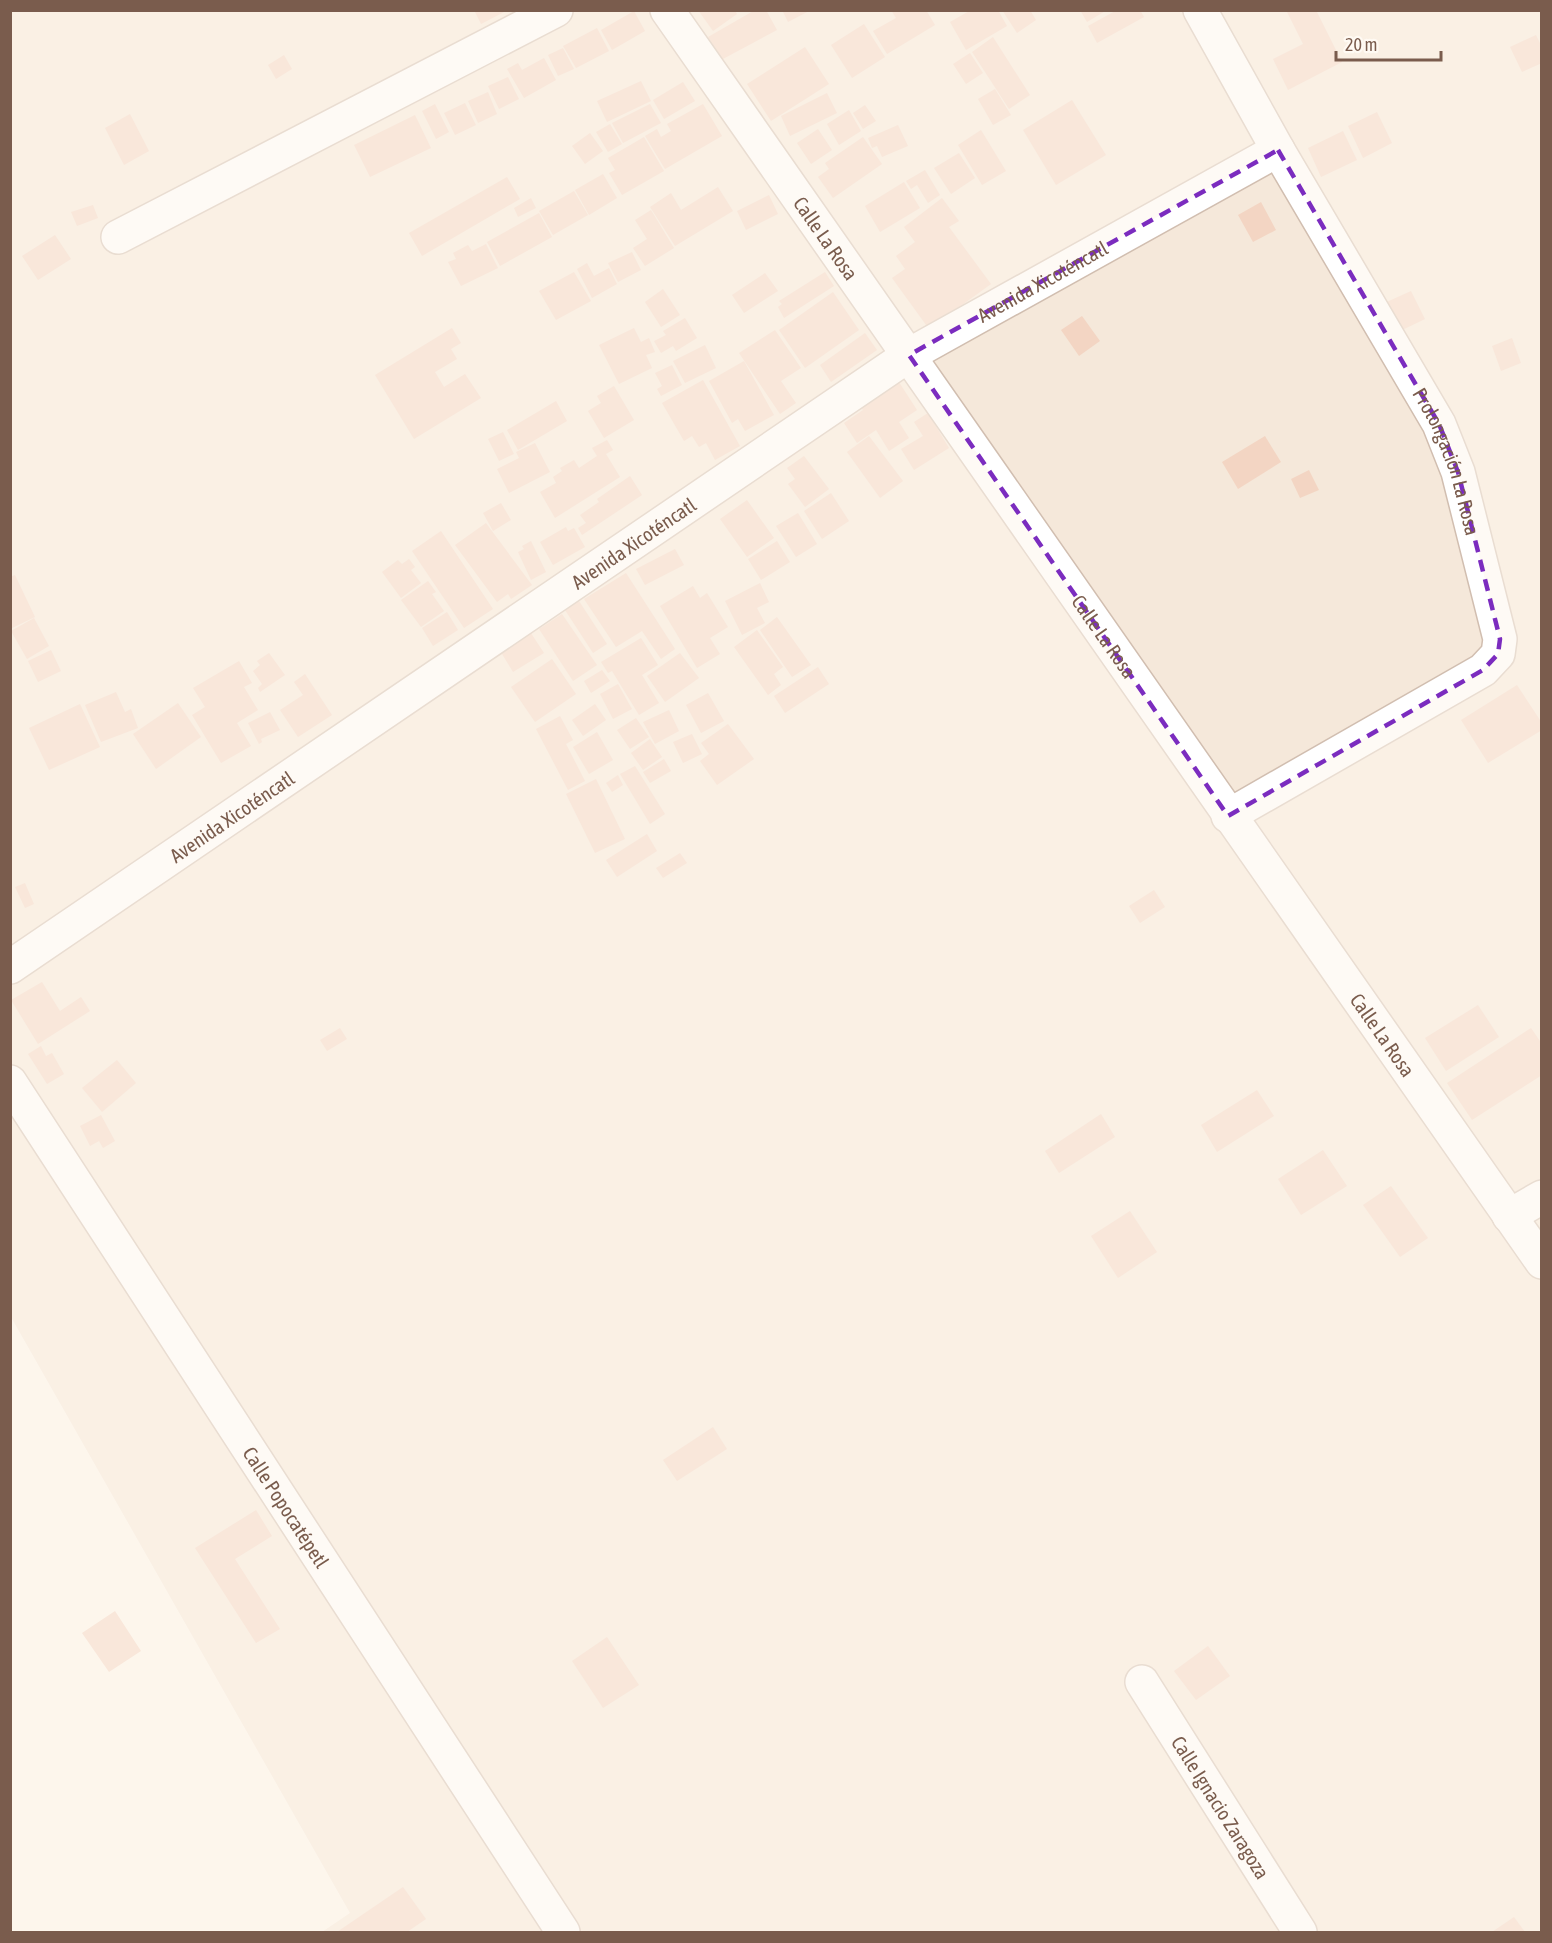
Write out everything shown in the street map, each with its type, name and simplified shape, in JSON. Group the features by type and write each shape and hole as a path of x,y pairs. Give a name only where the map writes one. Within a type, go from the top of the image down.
{"street":[{"path":"118,237 556,10"},
{"name":"Calle La Rosa","path":"667,10 1228,816 1542,1262"},
{"name":"Prolongación La Rosa","path":"1200,10 1278,150 1439,424 1458,472 1500,639 1498,654 1483,670 1228,816"},
{"name":"Avenida Xicoténcatl","path":"10,967 909,355 1278,150"},
{"name":"Calle Popocatépetl","path":"10,1082 563,1932"},
{"path":"1509,1216 1542,1197"},
{"name":"Calle Ignacio Zaragoza","path":"1143,1682 1300,1932"}],"highlighted area":[{"path":"1278,150 1439,424 1458,472 1500,639 1498,654 1483,670 1228,816 909,355"}],"shaded area":[{"path":"10,11 1541,11 1541,1932 322,1932 350,1913 11,1317"}],"building":[{"path":"474,10 508,10 481,24"},
{"path":"698,10 735,10 737,14 713,31"},
{"path":"755,10 766,10 777,30 721,60 708,37"},
{"path":"782,10 811,10 788,22"},
{"path":"891,10 926,10 935,25 887,54 873,31 896,18"},
{"path":"971,10 998,10 1007,26 966,50 950,22"},
{"path":"1002,10 1030,10 1036,20 1017,33"},
{"path":"1080,10 1107,10 1087,22"},
{"path":"1117,10 1140,10 1144,17 1097,43 1088,26"},
{"path":"1286,10 1316,10 1342,62 1288,90 1273,59 1303,44"},
{"path":"634,11 645,31 612,50 601,30"},
{"path":"864,24 885,57 852,78 831,45"},
{"path":"597,28 609,51 576,68 563,46"},
{"path":"1536,35 1542,47 1542,63 1522,72 1510,47"},
{"path":"993,37 1030,95 1009,109 972,52"},
{"path":"805,47 829,84 771,121 747,84"},
{"path":"563,48 574,69 558,76 548,55"},
{"path":"970,53 983,73 966,84 953,64"},
{"path":"284,55 292,69 276,79 268,65"},
{"path":"544,58 556,80 524,98 507,69 518,63 522,70"},
{"path":"508,77 519,99 499,109 488,86"},
{"path":"641,81 651,101 607,122 597,101"},
{"path":"683,82 695,101 664,119 653,100"},
{"path":"995,89 1011,115 993,125 978,99"},
{"path":"488,92 497,114 478,123 468,101"},
{"path":"827,93 837,113 790,136 781,116"},
{"path":"1072,100 1106,155 1056,185 1023,130"},
{"path":"465,103 476,125 455,135 444,113"},
{"path":"435,104 449,132 436,139 422,111"},
{"path":"650,104 661,123 623,143 612,123"},
{"path":"703,104 722,136 665,169 645,136 657,129 661,137 671,131 667,124"},
{"path":"865,105 876,121 863,129 853,113"},
{"path":"849,110 861,131 839,145 827,124"},
{"path":"1377,112 1392,143 1363,158 1348,126"},
{"path":"130,114 149,151 124,165 105,128"},
{"path":"415,115 431,148 370,177 354,145"},
{"path":"610,124 622,144 608,152 596,132"},
{"path":"898,125 908,146 882,157 877,146 872,148 868,138"},
{"path":"818,129 832,150 811,164 797,143"},
{"path":"981,130 1006,171 982,185 958,145"},
{"path":"1343,131 1357,160 1321,177 1308,148"},
{"path":"590,133 603,151 585,164 572,146"},
{"path":"644,137 664,171 622,195 609,173 615,170 608,158"},
{"path":"863,137 882,164 833,198 818,177 829,169 825,163"},
{"path":"959,153 975,178 951,194 934,168"},
{"path":"925,170 940,195 928,203 917,185 911,189 906,181"},
{"path":"603,174 617,198 589,215 575,190"},
{"path":"507,177 520,199 422,256 409,233"},
{"path":"904,182 920,208 880,232 865,206"},
{"path":"718,187 733,211 675,246 650,207 671,193 681,210"},
{"path":"574,191 588,215 553,235 539,211"},
{"path":"769,195 778,214 746,230 737,211"},
{"path":"531,198 536,208 518,217 514,208"},
{"path":"942,198 959,221 949,227 991,284 929,329 892,278 905,269 896,256 915,242 904,227"},
{"path":"1261,202 1276,230 1253,242 1238,215"},
{"path":"93,205 98,218 77,226 71,212"},
{"path":"651,210 674,248 645,266 633,248 647,239 635,220"},
{"path":"539,213 552,237 500,266 487,242"},
{"path":"55,235 71,259 38,280 22,256"},
{"path":"486,244 498,268 461,286 448,262 456,259 453,253 468,245 472,251"},
{"path":"632,252 641,270 618,282 608,263"},
{"path":"587,263 594,276 609,268 617,284 592,298 577,269"},
{"path":"574,272 591,301 556,320 539,291"},
{"path":"825,272 834,286 784,318 778,307 782,304 779,301"},
{"path":"765,273 778,291 744,313 732,295"},
{"path":"663,289 680,315 661,327 645,302"},
{"path":"1411,291 1425,319 1394,334 1380,305"},
{"path":"833,292 859,330 805,368 779,330"},
{"path":"1082,316 1100,341 1079,356 1061,330"},
{"path":"685,318 697,338 676,351 673,346 661,353 654,341 666,335 663,331"},
{"path":"452,328 461,343 451,349 457,359 435,372 444,387 465,374 481,398 414,439 375,375"},
{"path":"634,328 641,342 649,338 655,352 646,355 652,368 619,384 599,345"},
{"path":"775,330 801,368 781,381 796,403 780,414 739,353"},
{"path":"865,333 877,350 831,382 820,365"},
{"path":"1512,338 1521,363 1501,371 1492,346"},
{"path":"705,345 716,368 685,383 673,361"},
{"path":"744,361 774,415 745,431 738,419 732,423 709,381"},
{"path":"672,365 682,385 661,396 657,389 662,386 655,373"},
{"path":"895,376 917,410 899,422 909,438 889,451 876,430 857,443 844,423 863,410 857,401"},
{"path":"703,380 740,446 715,460 706,443 699,447 692,436 684,441 662,403"},
{"path":"614,386 634,420 604,438 588,411 601,403 597,396"},
{"path":"556,401 567,421 518,450 507,430"},
{"path":"928,413 949,448 914,470 901,449 923,436 914,422"},
{"path":"503,432 514,454 499,461 488,439"},
{"path":"869,436 903,481 880,498 847,452"},
{"path":"1265,436 1281,462 1238,489 1222,462"},
{"path":"607,440 613,450 606,454 620,477 555,518 540,492 556,483 553,477 562,471 560,468 574,460 579,468 597,456 592,448"},
{"path":"535,443 550,472 509,493 497,469 519,458 516,452"},
{"path":"804,456 829,489 805,507 788,484 795,479 787,468"},
{"path":"1309,470 1319,490 1300,498 1291,479"},
{"path":"630,476 642,495 582,535 578,528 586,523 580,515 599,502 597,499"},
{"path":"831,493 849,521 822,539 804,511"},
{"path":"747,500 774,538 747,557 720,519"},
{"path":"501,503 511,520 493,531 483,513"},
{"path":"798,513 817,544 796,557 776,526"},
{"path":"486,523 532,585 511,599 508,594 497,602 455,545"},
{"path":"566,527 568,531 574,528 585,547 553,565 540,542"},
{"path":"441,531 493,609 464,628 412,551"},
{"path":"531,541 546,572 531,580 518,552 524,549 522,546"},
{"path":"777,541 790,562 761,580 748,559"},
{"path":"675,549 684,565 645,585 636,569"},
{"path":"409,559 415,567 411,570 421,583 401,598 382,572 398,560 402,564"},
{"path":"626,573 675,649 661,659 642,631 616,647 584,599"},
{"path":"15,575 35,617 10,629 10,577"},
{"path":"428,581 436,592 432,594 444,611 421,627 401,600"},
{"path":"760,583 769,602 757,608 765,623 742,635 725,601"},
{"path":"693,586 700,598 707,593 728,627 710,638 720,654 697,668 660,606"},
{"path":"579,601 607,644 593,653 565,610"},
{"path":"447,612 458,630 433,646 422,628"},
{"path":"562,614 597,665 573,681 539,629"},
{"path":"777,617 811,665 792,677 760,630"},
{"path":"34,618 49,646 27,659 11,631"},
{"path":"527,627 544,653 513,672 502,654 495,658 490,650"},
{"path":"757,630 783,667 774,674 781,685 768,695 734,647"},
{"path":"641,638 658,665 642,675 659,703 639,715 612,671 608,673 601,662"},
{"path":"51,650 61,671 38,682 28,661"},
{"path":"269,653 285,675 260,692 258,688 262,684 253,671 260,665 257,661"},
{"path":"680,653 699,678 665,702 647,676"},
{"path":"552,659 576,694 535,722 511,687"},
{"path":"239,661 252,683 244,687 258,710 237,723 251,746 221,763 192,715 205,707 193,688"},
{"path":"818,667 829,684 785,713 774,696"},
{"path":"602,670 610,681 591,693 584,681"},
{"path":"305,674 332,715 298,737 280,710 303,695 294,682"},
{"path":"618,684 632,709 613,719 600,694"},
{"path":"1517,685 1542,723 1542,730 1488,763 1461,720"},
{"path":"116,692 125,712 131,709 138,728 101,742 85,705"},
{"path":"708,693 724,721 701,733 686,705"},
{"path":"178,703 201,737 156,769 133,734"},
{"path":"80,704 100,747 49,770 29,728"},
{"path":"595,704 606,720 583,736 572,720"},
{"path":"669,710 679,731 655,744 643,722"},
{"path":"270,712 280,730 261,739 262,742 259,744 248,723"},
{"path":"560,716 573,740 566,744 585,781 568,790 536,729"},
{"path":"636,718 649,737 630,749 617,730"},
{"path":"728,724 754,759 717,785 700,761 709,754 701,743"},
{"path":"597,732 613,760 589,774 573,747"},
{"path":"692,734 702,754 683,763 673,742"},
{"path":"650,739 662,757 643,770 631,753"},
{"path":"664,759 671,771 650,783 643,772"},
{"path":"635,766 665,814 650,824 620,774"},
{"path":"618,775 623,785 612,792 606,783"},
{"path":"596,779 625,839 595,853 566,794"},
{"path":"647,834 657,851 617,877 606,860"},
{"path":"680,853 687,863 663,878 656,868"},
{"path":"25,883 34,904 25,908 15,887"},
{"path":"1154,890 1165,907 1140,923 1129,906"},
{"path":"42,982 60,1011 81,997 90,1011 38,1044 11,1000"},
{"path":"1478,1005 1499,1037 1446,1071 1425,1038"},
{"path":"340,1028 347,1039 327,1051 320,1040"},
{"path":"1531,1028 1542,1044 1542,1075 1472,1120 1447,1083"},
{"path":"41,1046 46,1056 52,1053 64,1074 47,1084 28,1054"},
{"path":"117,1060 136,1083 102,1112 82,1088"},
{"path":"1257,1090 1274,1116 1217,1152 1201,1125"},
{"path":"1101,1114 1115,1137 1059,1173 1045,1151"},
{"path":"101,1115 115,1141 103,1148 99,1141 90,1146 80,1126"},
{"path":"1323,1150 1347,1186 1301,1215 1278,1179"},
{"path":"1391,1186 1428,1238 1400,1257 1363,1205"},
{"path":"1130,1211 1157,1252 1118,1278 1091,1236"},
{"path":"713,1427 727,1449 677,1481 663,1460"},
{"path":"256,1510 272,1536 235,1559 280,1629 256,1643 195,1548"},
{"path":"115,1611 141,1651 109,1672 82,1633"},
{"path":"607,1637 639,1685 603,1708 572,1661"},
{"path":"1208,1646 1230,1676 1196,1700 1174,1671"},
{"path":"403,1887 426,1919 407,1932 337,1932"},
{"path":"1514,1917 1525,1932 1492,1932"}]}
